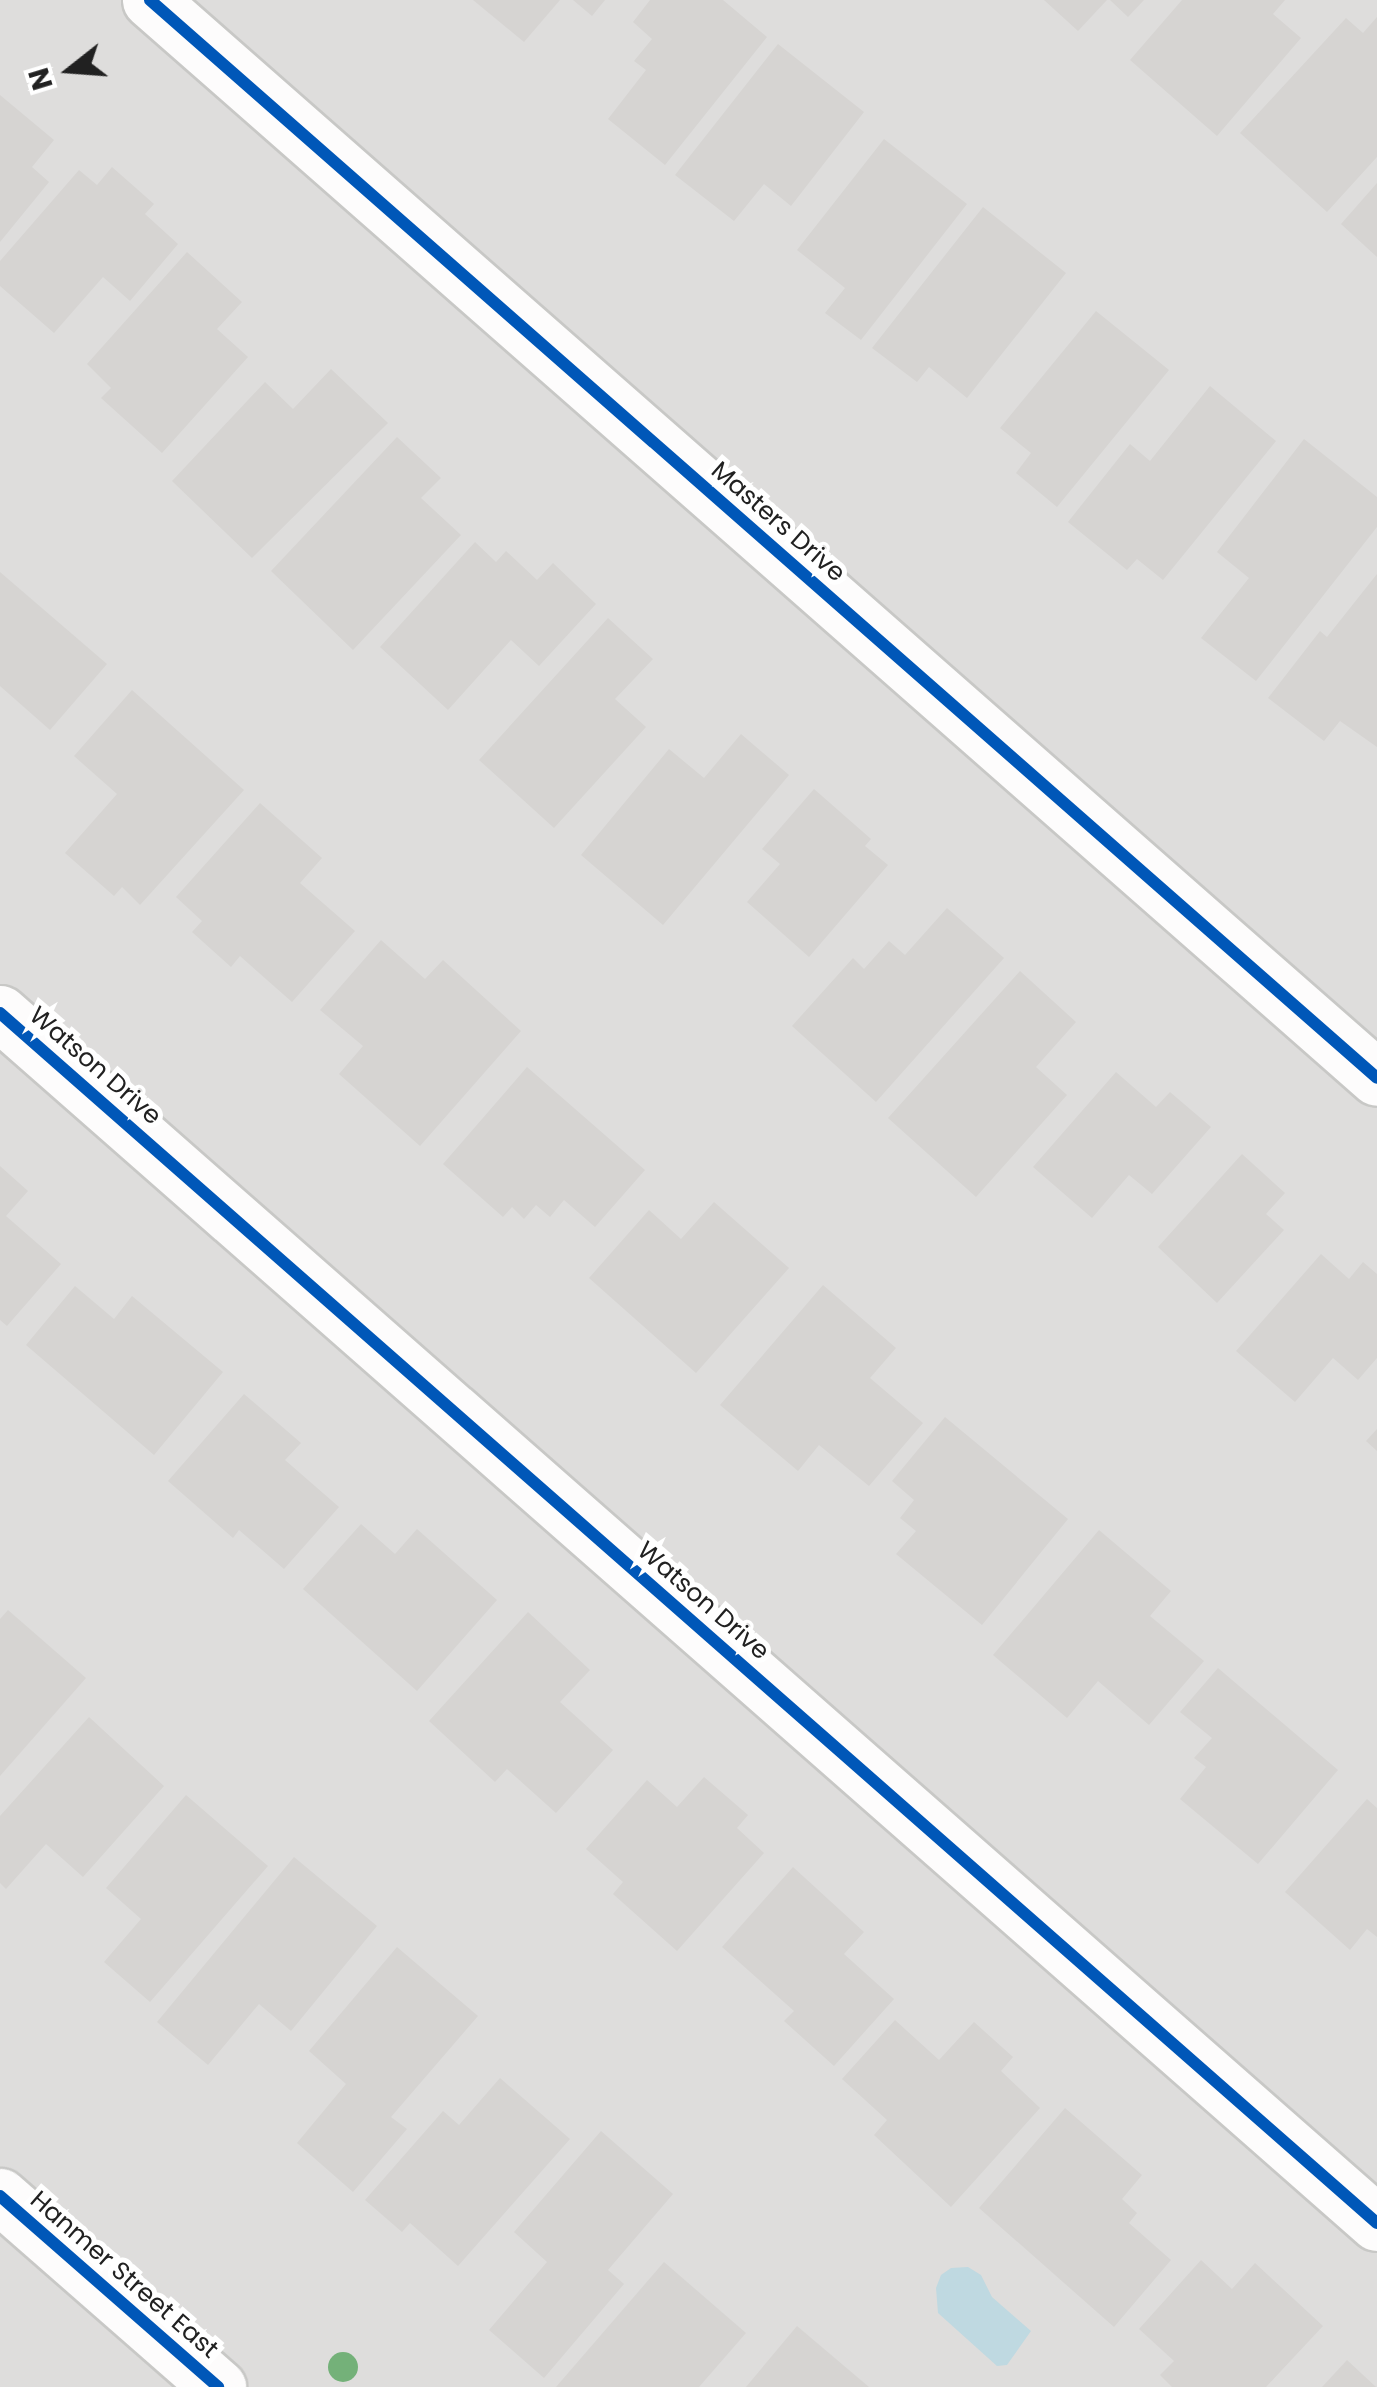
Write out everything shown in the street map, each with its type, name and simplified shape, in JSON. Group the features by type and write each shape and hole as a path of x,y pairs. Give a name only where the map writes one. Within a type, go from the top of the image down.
{"street":[{"name":"Masters Drive","path":"150,0 1377,1078"},
{"name":"Watson Drive","path":"0,1013 1377,2222"},
{"name":"Hanmer Street East","path":"0,2196 218,2387"}],"shaded area":[{"path":"0,0 1377,0 1377,2387 0,2387"}],"water":[{"path":"968,2267 981,2275 992,2297 1031,2331 1007,2365 997,2366 938,2313 936,2288 941,2275 951,2268"}],"building":[{"path":"473,0 560,0 524,42"},
{"path":"573,0 605,0 592,16"},
{"path":"650,0 723,0 767,37 665,165 608,119 646,70 634,61 652,39 633,22"},
{"path":"1044,0 1107,0 1078,31"},
{"path":"1110,0 1144,0 1128,17"},
{"path":"1182,0 1285,0 1273,14 1301,38 1217,136 1130,60"},
{"path":"1377,17 1377,157 1327,212 1240,133 1346,18 1363,33"},
{"path":"778,44 864,112 791,206 764,184 734,221 675,175"},
{"path":"0,95 54,140 32,167 49,182 0,242"},
{"path":"884,139 967,204 861,340 825,313 845,288 797,250"},
{"path":"112,167 154,204 145,214 178,244 130,301 103,277 54,333 0,286 0,261 79,170 97,185"},
{"path":"1377,183 1377,257 1341,224"},
{"path":"983,207 1066,273 967,398 929,367 917,382 872,348"},
{"path":"187,252 242,302 217,329 248,357 162,453 101,398 111,388 87,364"},
{"path":"1096,311 1169,370 1057,507 1016,473 1031,453 1000,428"},
{"path":"331,369 388,423 252,558 172,481 265,382 293,409"},
{"path":"1210,386 1276,441 1163,580 1137,559 1127,570 1068,522 1130,444 1150,461"},
{"path":"397,437 441,478 421,498 461,535 353,650 271,571"},
{"path":"1304,439 1377,497 1377,527 1256,681 1201,638 1249,578 1217,552"},
{"path":"475,542 496,562 506,551 537,580 553,563 596,604 539,666 511,640 448,710 380,647"},
{"path":"0,572 107,664 50,730 0,686"},
{"path":"1377,574 1377,747 1340,721 1324,741 1268,698 1320,631 1327,637"},
{"path":"608,618 653,659 615,699 646,727 554,828 479,760"},
{"path":"132,690 244,790 140,905 122,887 114,896 65,853 117,794 74,756"},
{"path":"741,734 789,775 663,925 581,855 669,749 704,778"},
{"path":"814,789 871,839 865,846 888,865 809,957 747,902 780,864 762,849"},
{"path":"260,803 322,858 300,883 355,931 292,1002 240,956 231,967 192,932 202,921 176,897"},
{"path":"947,908 1004,958 876,1102 792,1026 853,958 864,969 889,941 905,955"},
{"path":"381,940 425,979 443,960 521,1031 420,1146 339,1074 363,1046 320,1010"},
{"path":"1020,971 1076,1022 1036,1067 1067,1095 976,1197 888,1118"},
{"path":"527,1067 645,1170 595,1227 564,1200 550,1217 536,1205 524,1219 512,1207 503,1217 443,1164"},
{"path":"1116,1072 1156,1107 1170,1092 1211,1127 1152,1194 1129,1175 1092,1218 1033,1167"},
{"path":"1242,1154 1285,1193 1266,1214 1284,1230 1217,1303 1158,1247"},
{"path":"0,1166 28,1191 6,1216 61,1264 7,1326 0,1320"},
{"path":"714,1202 789,1268 696,1373 589,1278 649,1210 681,1239"},
{"path":"1321,1254 1349,1279 1363,1262 1377,1274 1377,1358 1358,1380 1333,1358 1295,1402 1236,1351"},
{"path":"823,1285 896,1348 870,1378 923,1423 869,1486 819,1445 798,1471 720,1405"},
{"path":"75,1286 114,1319 132,1296 223,1372 154,1455 26,1345"},
{"path":"244,1394 301,1443 285,1460 339,1507 284,1569 239,1530 233,1538 168,1481"},
{"path":"945,1417 1068,1519 982,1625 896,1554 916,1531 900,1518 914,1500 892,1481"},
{"path":"1377,1429 1377,1451 1366,1441"},
{"path":"361,1524 395,1554 417,1529 497,1600 417,1691 303,1589"},
{"path":"1099,1530 1171,1591 1150,1616 1204,1661 1149,1725 1098,1681 1067,1718 993,1655"},
{"path":"8,1610 86,1678 0,1776 0,1619"},
{"path":"528,1612 590,1670 560,1702 613,1750 556,1813 507,1769 495,1782 429,1721"},
{"path":"1218,1668 1338,1770 1258,1864 1180,1799 1206,1767 1194,1758 1212,1738 1180,1712"},
{"path":"89,1717 164,1786 83,1877 46,1844 6,1889 0,1883 0,1816"},
{"path":"704,1777 748,1815 737,1828 764,1853 677,1951 613,1894 623,1882 586,1849 647,1780 677,1807"},
{"path":"186,1795 268,1866 150,2002 104,1962 141,1919 106,1888"},
{"path":"1367,1799 1377,1808 1377,1937 1367,1929 1350,1950 1285,1892"},
{"path":"294,1857 377,1926 291,2031 259,2004 208,2065 157,2022"},
{"path":"793,1867 864,1932 844,1954 894,1999 834,2066 784,2021 794,2011 722,1947"},
{"path":"397,1947 478,2016 391,2117 407,2129 353,2192 297,2143 346,2084 309,2051"},
{"path":"895,2020 939,2060 974,2022 1013,2057 1001,2071 1040,2108 951,2207 874,2135 887,2120 842,2079"},
{"path":"500,2078 570,2139 458,2266 410,2223 402,2232 365,2200 443,2111 459,2125"},
{"path":"1065,2108 1142,2175 1122,2199 1137,2213 1129,2223 1171,2260 1114,2327 979,2208"},
{"path":"601,2131 673,2194 608,2270 624,2284 544,2378 489,2330 547,2262 514,2232"},
{"path":"1201,2260 1232,2289 1255,2263 1323,2326 1266,2387 1172,2387 1160,2375 1174,2361 1139,2329"},
{"path":"664,2262 746,2333 699,2387 556,2387"},
{"path":"797,2326 869,2387 746,2387"},
{"path":"1347,2360 1376,2387 1322,2387"}],"cycle path":[{"path":"150,0 1377,1078"},
{"path":"0,1013 1377,2223"},
{"path":"0,2196 218,2387"}]}
